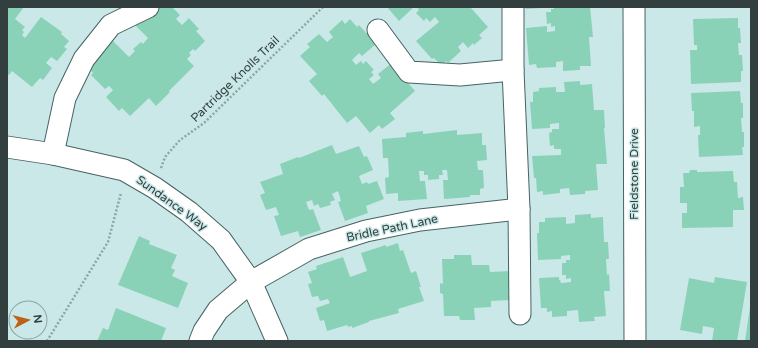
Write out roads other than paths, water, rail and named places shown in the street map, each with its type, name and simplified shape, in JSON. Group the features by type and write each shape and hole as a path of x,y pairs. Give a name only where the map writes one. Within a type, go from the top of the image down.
{"street":[{"path":"53,154 65,98 84,59 111,25 148,7"},
{"path":"513,7 513,70 519,209 520,314"},
{"name":"Fieldstone Drive","path":"634,7 635,341"},
{"path":"378,30 409,72 460,75 513,70"},
{"name":"Sundance Way","path":"7,147 53,154 127,171 155,188 189,212 221,240 251,282 277,341"},
{"name":"Bridle Path Lane","path":"200,341 204,331 218,310 251,282 309,249 366,231 420,220 519,209"}]}
